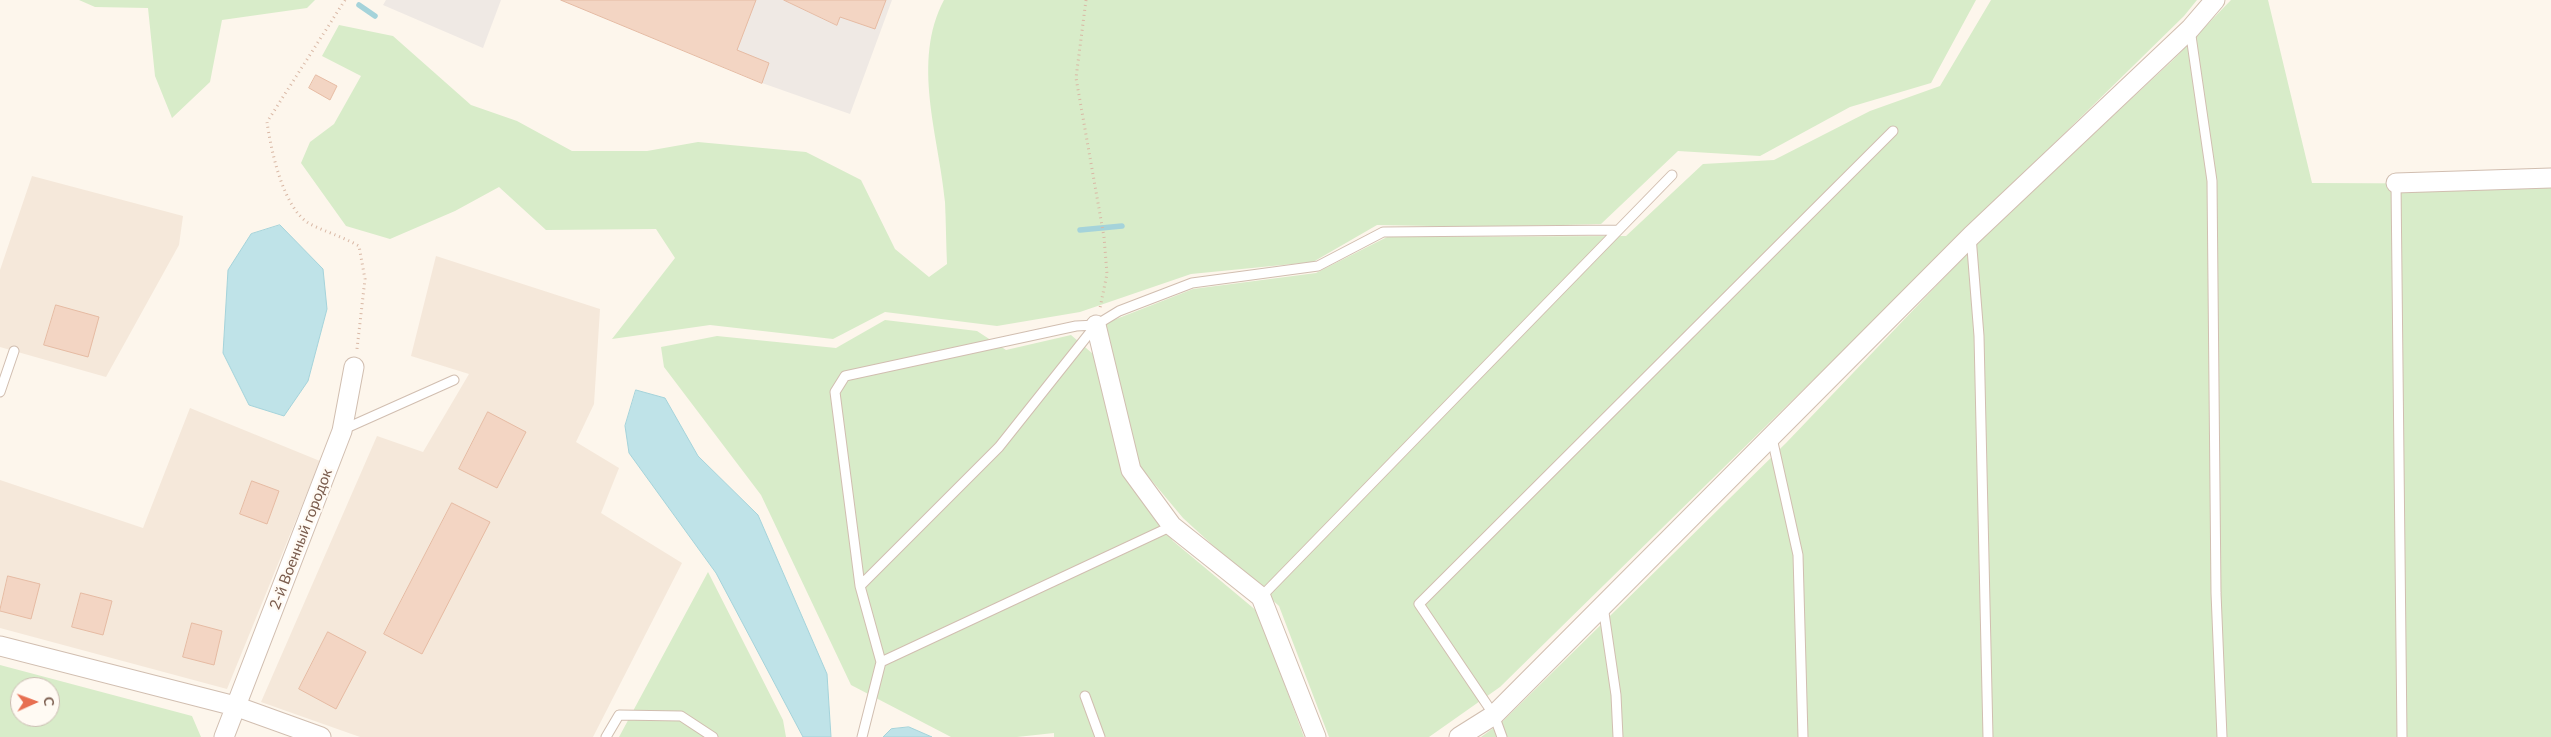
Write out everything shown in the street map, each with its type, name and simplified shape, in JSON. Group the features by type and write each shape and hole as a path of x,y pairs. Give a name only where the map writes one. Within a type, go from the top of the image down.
{"street":[{"path":"1459,737 1494,715 1772,438 1971,236 2190,29 2215,0"},
{"path":"2396,183 2551,178"},
{"path":"1096,325 1131,470 1172,526 1261,596 1316,737"},
{"name":"2-й Военный городок","path":"224,737 342,431 354,367"},
{"path":"0,646 235,706 321,737"}],"lane":[{"path":"2190,29 2212,182 2216,593 2222,737"},
{"path":"1502,737 1494,715 1418,604 1893,131"},
{"path":"1261,596 1672,175"},
{"path":"2396,183 2402,737"},
{"path":"860,586 1000,447 1096,325 1119,311 1192,283 1318,266 1383,232 1618,230"},
{"path":"1971,236 1979,336 1988,737"},
{"path":"862,737 881,662 860,586 835,392 845,376 1076,326 1096,325"},
{"path":"0,392 14,351"},
{"path":"342,431 454,380"},
{"path":"1772,438 1798,555 1802,737"},
{"path":"881,662 1172,526"},
{"path":"1604,606 1616,694 1618,737"},
{"path":"1084,696 1100,737"},
{"path":"606,737 619,715 681,716 713,737"}],"path":[{"path":"345,0 267,122 273,160 294,208 308,223 360,246 365,279 354,367"},
{"path":"1086,0 1076,78 1101,216 1107,274 1096,325"}],"shaded area":[{"path":"386,0 501,0 483,48 383,5"},
{"path":"560,0 892,0 850,114 762,83"},
{"path":"32,176 183,216 179,245 106,377 0,347 0,270"},
{"path":"436,256 600,309 594,404 576,442 619,468 601,513 682,563 593,737 360,737 261,702 377,436 423,452 469,374 411,356"},
{"path":"190,408 320,461 227,689 0,628 0,480 143,528"}],"green space":[{"path":"79,0 315,0 307,8 222,20 210,82 172,118 155,76 148,8 95,7"},
{"path":"944,0 1976,0 1931,83 1850,107 1760,156 1678,151 1601,224 1487,227 1377,225 1313,262 1191,274 1080,312 997,326 885,312 833,339 710,325 612,339 675,258 656,229 546,230 499,187 455,211 390,239 346,226 301,163 310,142 334,124 361,76 322,56 339,25 393,36 471,105 517,121 572,151 647,151 698,142 806,152 861,180 895,249 929,277 947,264 945,202 933,125 928,74 929,48 934,24"},
{"path":"1991,0 2197,0 2184,16 1500,687 1429,737 1329,737 1279,606 1183,518 1137,463 1106,323 1193,289 1316,273 1387,237 1626,236 1703,164 1774,160 1870,111 1940,86"},
{"path":"2231,0 2268,0 2312,183 2551,184 2551,737 1481,737 1503,721 1786,443 1985,235 2173,60"},
{"path":"885,320 977,331 1006,350 1071,335 1093,354 1125,471 1173,541 1258,612 1304,737 1054,737 1054,733 1017,737 951,737 851,685 761,495 664,367 661,347 717,336 836,348"},
{"path":"708,572 783,720 786,737 619,737"},
{"path":"0,665 45,677 10,677 10,727 60,727 60,681 192,716 201,737 0,737"}],"water":[{"path":"280,225 323,269 327,309 308,381 284,416 249,405 223,353 228,270 251,234"},
{"path":"636,390 665,398 698,456 758,515 827,674 831,737 803,737 716,573 629,453 625,426"},
{"path":"909,727 932,737 883,737 891,729"}],"building":[{"path":"561,0 756,0 737,50 769,63 762,83"},
{"path":"784,0 886,0 875,29 840,17 837,25"},
{"path":"316,75 337,86 330,100 309,88"},
{"path":"56,305 99,317 88,357 44,345"},
{"path":"488,412 526,432 497,488 459,469"},
{"path":"252,481 279,491 267,524 240,514"},
{"path":"452,503 490,522 422,654 384,634"},
{"path":"8,576 40,584 31,619 0,611"},
{"path":"81,593 112,601 103,635 72,627"},
{"path":"192,623 222,631 214,665 183,657"},
{"path":"328,632 366,652 336,709 299,689"}],"waterway":[{"path":"359,5 375,16"},
{"path":"1080,230 1122,226"}]}
